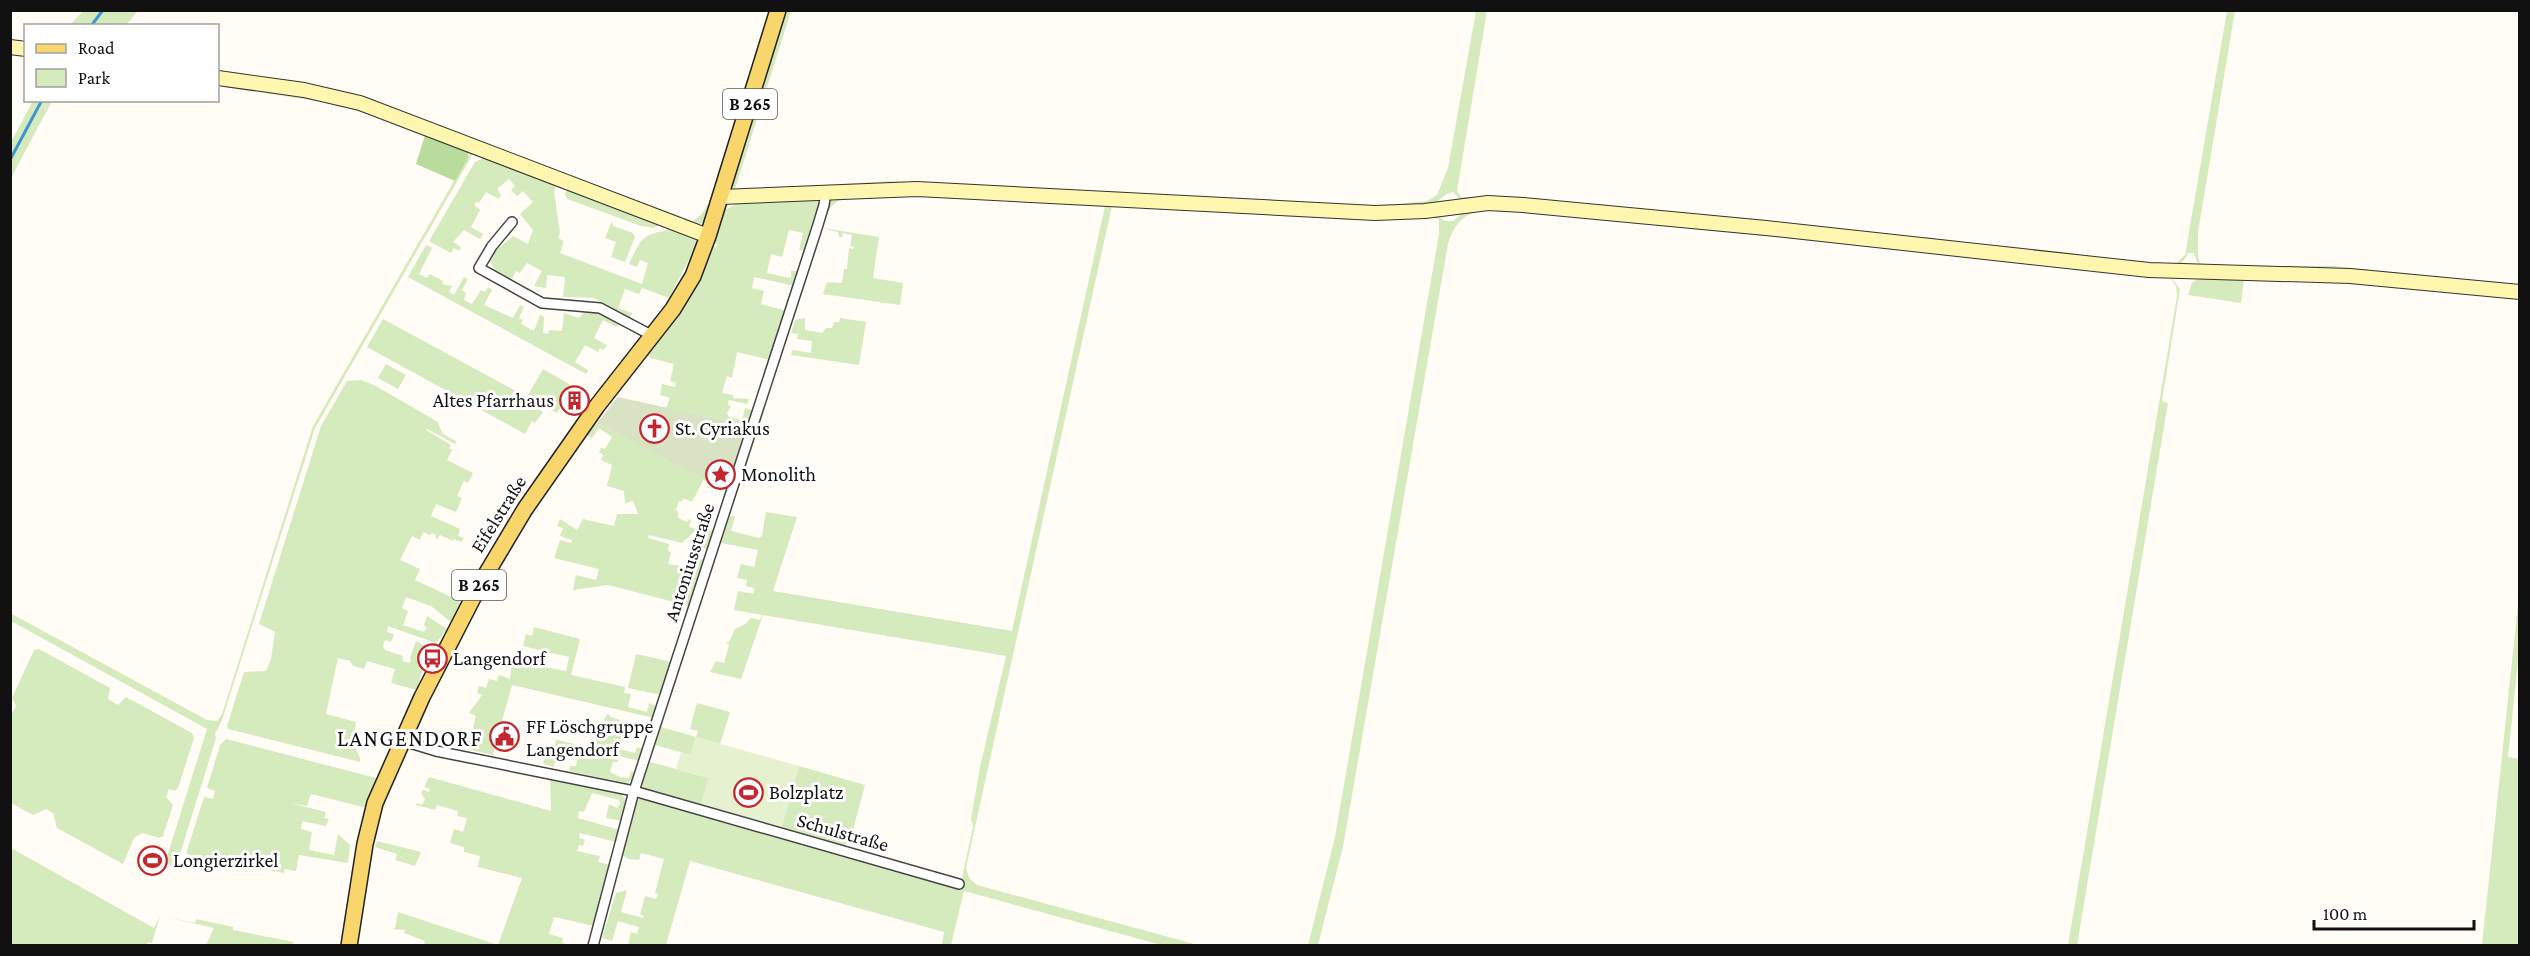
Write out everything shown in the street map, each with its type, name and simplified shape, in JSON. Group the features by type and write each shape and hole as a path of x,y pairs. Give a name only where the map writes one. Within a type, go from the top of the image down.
{"main road":[{"name":"B 265","path":"708,236 778,10"},
{"name":"Eifelstraße","path":"349,945 369,827 381,786 439,662 507,537 559,459 653,336 689,283 708,236"}],"street":[{"path":"219,78 303,90 360,103 708,236"},
{"path":"721,197 916,189 1375,213 1409,213 1488,203 1766,228 2149,270 2350,276 2520,292"},
{"name":"Antoniusstraße","path":"593,945 634,791 825,205 826,192"},
{"path":"512,222 492,246 479,268 542,303 600,308 653,336"},
{"name":"Schulstraße","path":"403,741 436,751 634,791 959,884"}],"green space":[{"path":"83,10 138,11 127,24 71,24"},
{"path":"768,11 773,11 710,212 706,219 698,225 686,224 358,100 327,91 219,75 219,72 348,93 693,221 702,214 709,202"},
{"path":"785,11 791,11 735,189 736,192 731,183"},
{"path":"1476,11 1487,11 1457,191 1461,197 1526,198 1790,224 2146,264 2174,265 2185,255 2227,11 2235,11 2198,232 2200,263 2207,267 2332,266 2519,285 2519,288 2360,273 2207,269 2197,262 2194,253 2188,253 2180,264 2168,268 2155,268 1779,225 1524,201 1466,201 1460,200 1453,192 1428,206 1390,210 945,186 879,185 766,192 764,189 889,181 1371,207 1427,201 1437,195 1448,168"},
{"path":"219,81 340,100 468,145 474,152 315,428 222,720 215,734 216,738 176,867 165,863 207,729 11,621 10,613 207,720 217,721 222,714 313,426 469,155 467,149 369,114 323,102 219,86"},
{"path":"32,102 51,102 11,178 11,142"},
{"path":"425,135 468,151 468,158 455,181 416,164"},
{"path":"488,156 557,180 554,192 560,232 558,238 564,241 560,253 642,284 648,263 640,260 637,267 629,264 639,245 647,236 678,227 697,238 695,255 692,254 669,298 642,288 639,294 625,289 618,308 632,313 630,318 594,298 563,297 565,277 547,275 546,288 534,286 542,271 527,263 520,273 516,271 512,279 495,270 490,262 496,250 513,236 528,244 533,230 520,214 533,202 523,191 517,196 511,190 515,186 509,179 497,189 501,195 499,199 486,192 479,203 476,202 474,205 480,210 471,227 483,234 480,239 464,230 453,242 461,247 459,251 454,248 451,253 429,241 475,162"},
{"path":"567,189 661,224 653,228 641,226 567,199 565,194"},
{"path":"892,192 1437,215 1444,221 1453,221 1465,211 1520,208 2169,275 2180,289 2162,401 2168,403 2077,945 2068,945 2177,296 2176,286 2170,278 1535,212 1482,211 1462,220 1454,230 1448,244 1343,847 1318,945 1308,945 1335,837 1439,234 1439,219 1429,217 1354,220 1112,206 966,868 969,878 977,885 1198,945 1161,945 964,891 951,945 942,945 944,932 690,861 666,945 628,945 631,932 637,934 639,927 618,921 612,941 602,938 616,893 627,890 621,912 643,918 644,916 640,914 645,896 656,899 658,894 655,893 664,859 641,853 639,860 629,859 622,855 625,843 623,842 634,802 641,798 960,887 973,827 971,819 980,767 1006,656 763,615 741,679 710,672 716,661 724,663 729,645 726,642 729,642 735,629 751,618 760,620 762,615 734,610 738,591 754,594 754,588 746,586 747,580 737,578 741,564 754,567 758,550 721,543 730,516 735,516 731,531 759,538 762,536 766,512 797,517 773,591 1012,631 1105,206 911,194 843,199 829,210 823,228 879,237 873,278 903,283 900,305 823,294 827,282 842,283 844,269 847,269 849,248 854,247 850,246 852,235 843,233 842,237 839,237 838,232 821,228 829,200"},
{"path":"816,198 820,203 807,251 799,250 803,233 789,230 782,257 771,254 767,273 789,278 791,271 801,270 795,286 754,277 752,288 764,291 761,304 787,311 771,360 737,352 732,378 727,376 722,393 733,395 733,398 749,399 747,404 729,400 728,405 731,406 727,413 729,417 742,420 745,408 754,411 749,426 666,408 670,398 660,395 662,384 675,387 676,383 670,381 674,364 651,358 646,354 690,296 701,275 711,246 716,247 717,244 712,243 723,211 738,203"},
{"path":"612,221 613,226 633,233 635,237 625,262 611,257 616,242 605,238"},
{"path":"426,245 432,248 419,274 427,278 430,274 443,281 442,284 452,286 449,292 454,295 464,277 468,279 462,290 466,293 464,300 472,304 481,290 485,292 488,287 492,290 484,305 513,318 520,305 524,307 519,318 523,320 521,324 534,331 540,315 544,317 543,333 548,334 549,330 562,331 564,313 579,318 585,311 598,312 619,323 616,327 603,320 594,338 607,345 604,350 600,348 598,352 585,345 575,362 588,370 586,374 408,277"},
{"path":"2201,277 2244,277 2241,303 2188,295 2192,283"},
{"path":"805,318 805,330 822,333 826,328 832,328 834,322 839,322 840,318 866,322 859,365 791,355 793,350 811,353 812,341 797,339 798,334 791,333 795,320"},
{"path":"383,319 527,397 543,369 574,387 557,413 542,405 540,410 543,412 535,423 532,421 525,434 367,347"},
{"path":"386,364 406,375 398,389 378,378"},
{"path":"361,380 374,385 438,422 442,433 457,442 455,444 426,430 451,445 449,448 452,450 447,460 473,473 468,483 464,481 457,496 462,498 456,512 436,504 431,516 460,529 458,536 464,538 461,542 440,535 438,539 432,533 430,535 423,532 420,540 412,536 400,560 420,569 415,580 462,602 451,622 431,606 406,597 402,608 408,611 403,625 424,632 427,628 424,625 427,616 447,629 436,643 388,626 387,632 394,634 391,642 385,640 383,646 385,650 403,656 402,661 410,663 416,641 432,650 423,667 417,690 391,683 395,669 367,661 364,669 353,666 350,661 338,658 326,714 356,722 353,742 360,762 228,729 227,726 244,672 266,671 271,659 275,632 259,624 321,426 347,381"},
{"path":"618,397 749,426 728,492 597,423"},
{"path":"597,423 704,479 692,502 683,498 682,502 679,501 676,510 678,518 687,522 691,520 689,527 707,532 715,530 709,550 696,546 706,535 694,532 682,543 649,535 648,538 669,544 668,551 671,552 668,564 688,567 691,556 705,560 690,606 608,585 573,590 576,575 596,580 599,569 554,558 560,540 571,543 572,540 560,536 563,528 557,526 560,519 577,530 583,519 614,526 617,514 638,514 633,501 625,503 624,491 607,486 612,465 601,460 603,455 599,452 601,449 599,447 605,449 612,437 599,428 592,438 587,435"},
{"path":"2519,595 2519,652 2508,757 2519,759 2519,945 2482,945"},
{"path":"534,627 580,639 571,675 625,687 624,693 631,694 628,707 647,712 649,703 658,707 654,718 512,685 502,721 504,723 499,745 495,745 493,755 467,749 476,716 469,713 482,695 477,693 479,686 486,688 489,679 497,681 499,675 510,679 512,661 566,671 569,657 523,646 526,634 532,636"},
{"path":"39,649 110,688 108,699 118,705 126,697 192,733 194,738 178,788 174,791 169,789 166,797 173,805 163,836 159,838 142,833 134,838 123,864 57,828 53,813 46,809 33,815 11,803 11,715 16,706 12,698 34,650"},
{"path":"636,654 672,662 661,695 628,688"},
{"path":"697,703 730,712 720,744 696,737 698,731 690,729"},
{"path":"607,714 620,720 618,732 623,733 619,749 635,753 637,747 644,749 640,761 614,755 614,759 618,762 613,762 610,772 629,778 631,771 636,773 634,779 627,783 569,771 570,766 576,766 578,756 571,755 571,750 565,749 565,754 557,752 554,767 543,764 546,746 554,748 556,740 550,738 591,748"},
{"path":"661,727 696,737 691,755 655,745"},
{"name":"Bolzplatz","path":"696,737 799,766 781,829 700,808 708,778 676,769 681,752 691,755"},
{"path":"226,739 376,778 367,808 311,794 307,806 290,803 326,812 324,818 329,819 326,826 302,821 301,829 312,832 309,850 334,855 338,834 350,845 348,863 299,855 296,871 285,869 284,873 186,854 204,797 213,799 215,791 207,788 220,745"},
{"path":"650,762 709,778 700,808 644,791 642,785"},
{"path":"799,766 865,785 851,837 844,846 781,829"},
{"path":"429,777 551,811 550,778 621,793 627,802 622,821 606,818 609,804 617,808 620,804 619,800 592,793 584,812 579,811 578,818 620,830 616,842 580,833 579,838 585,840 583,846 579,845 577,851 600,856 598,862 610,865 594,926 554,917 549,934 563,938 562,943 572,945 498,945 522,878 478,867 480,856 464,852 464,847 450,843 454,829 463,832 467,818 457,816 458,811 437,805 435,810 416,805 417,803 422,805 425,799 421,793 423,790 429,792 430,789 424,787"},
{"path":"377,841 421,852 415,866 395,860 397,854 375,847"},
{"name":"Longierzirkel","path":"152,846 162,850 166,860 162,870 152,874 142,870 138,860 142,850"},
{"path":"11,848 154,928 160,916 152,943 148,942 146,946 133,944 132,946 11,945"},
{"path":"398,912 498,945 424,945 425,941 404,933 405,930 392,929 395,928"},
{"path":"166,917 195,923 196,919 233,927 233,930 294,942 293,945 206,945 214,928"}],"waterway":[{"path":"92,24 103,10"},
{"path":"10,160 41,102"}],"place":[{"name":"Altes Pfarrhaus","path":"575,400"},
{"name":"St. Cyriakus","path":"654,428"},
{"name":"Monolith","path":"720,474"},
{"name":"Langendorf","path":"432,658"},
{"name":"FF Löschgruppe Langendorf","path":"505,737"},
{"name":"Bolzplatz","path":"748,792"},
{"name":"Longierzirkel","path":"152,860"}],"district":[{"name":"LANGENDORF","path":"410,738"}]}
